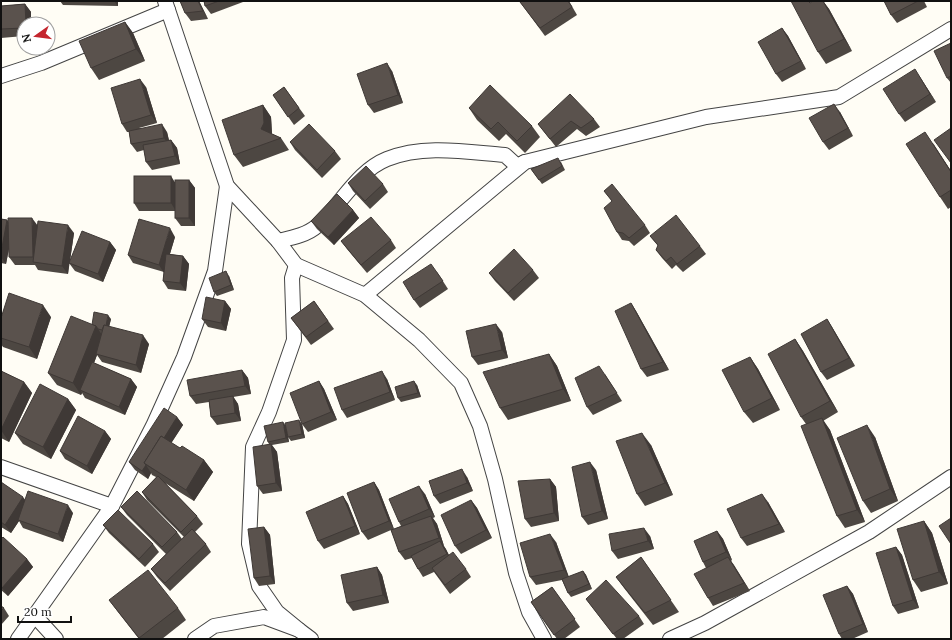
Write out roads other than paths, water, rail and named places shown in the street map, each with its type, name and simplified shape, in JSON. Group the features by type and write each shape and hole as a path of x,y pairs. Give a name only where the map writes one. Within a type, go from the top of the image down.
{"street":[{"path":"1,76 41,63 167,6 227,186 278,241 296,264 365,295 419,340 461,382 480,426 495,479 516,573 529,612 544,639"},
{"path":"278,241 299,236 317,227 369,170 387,159 420,151 505,154 517,166 526,162 706,117 839,97 951,29"},
{"path":"365,295 526,162"},
{"path":"18,639 112,506 181,364 215,271 227,186"},
{"path":"296,264 292,278 294,340 269,412 253,447 249,544 259,586 277,612 311,639"},
{"path":"1,467 112,506"},
{"path":"670,639 705,623 869,532 951,477"},
{"path":"35,616 56,639"},
{"path":"195,639 214,626 264,617 299,630"}]}
